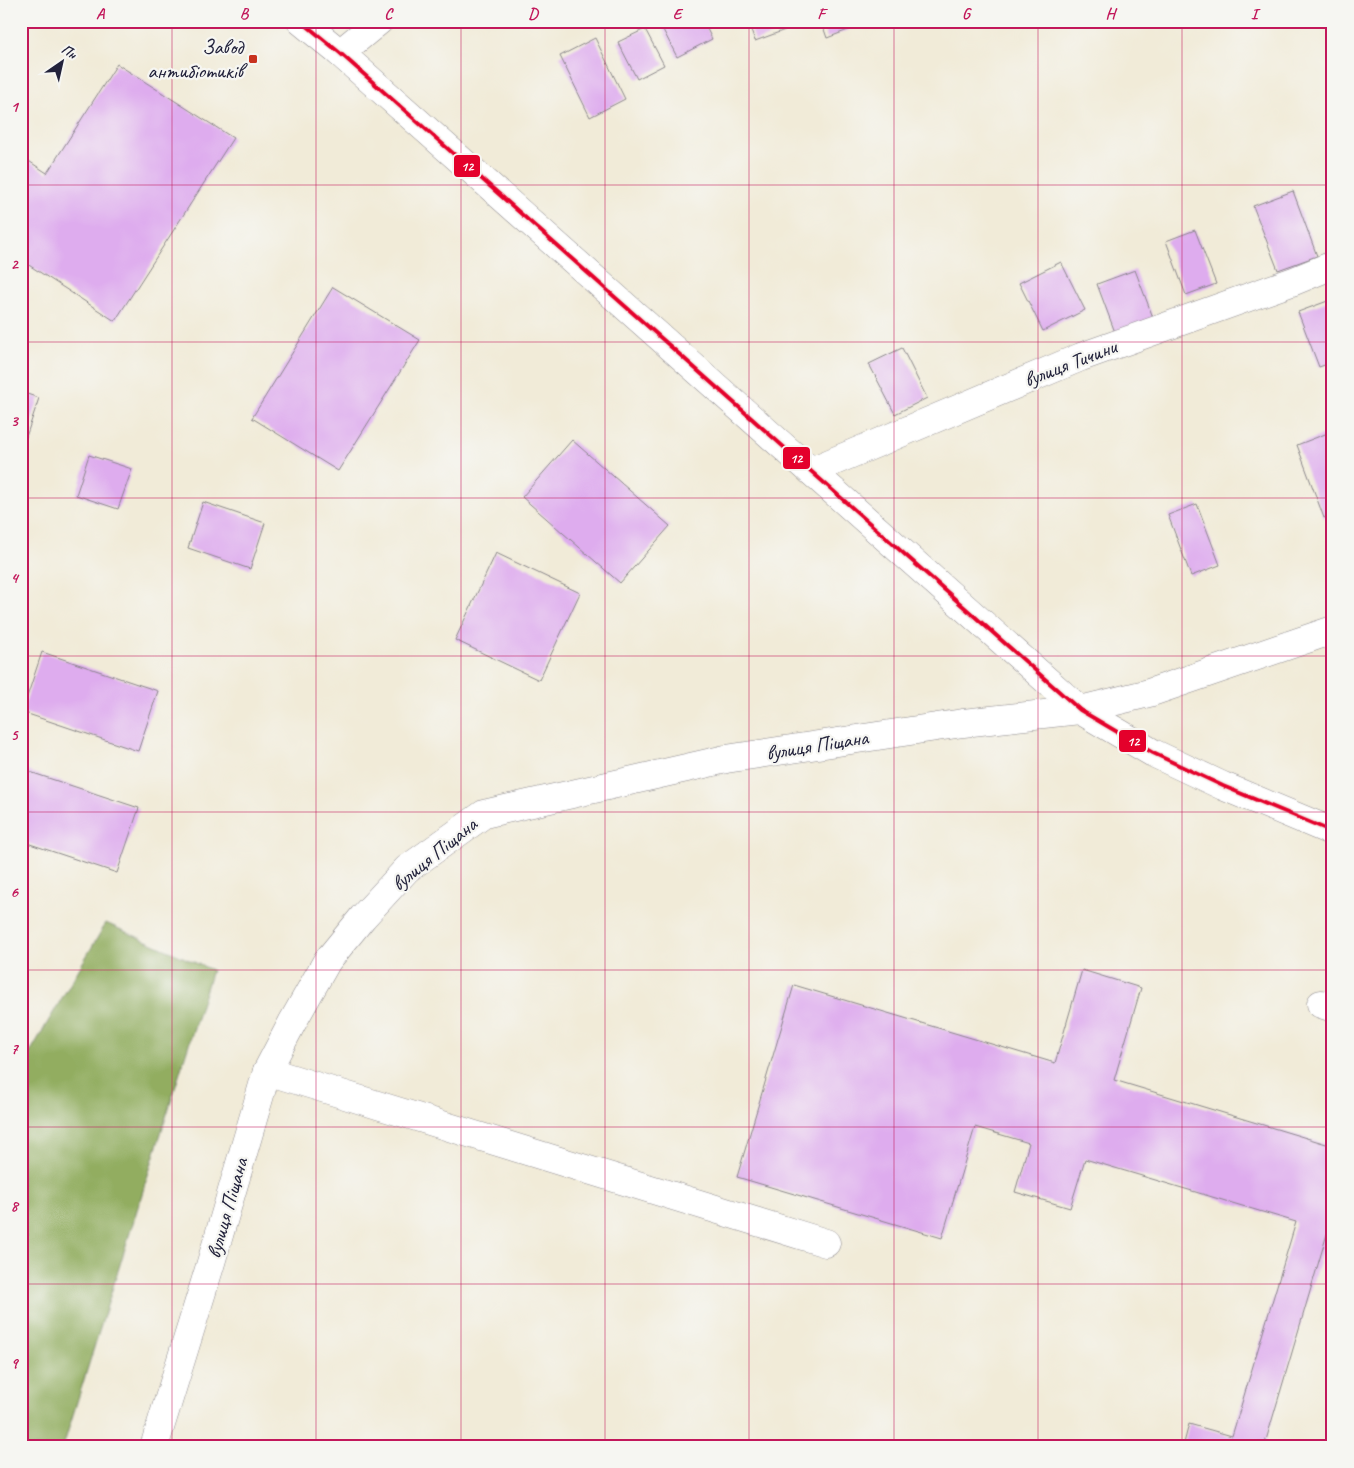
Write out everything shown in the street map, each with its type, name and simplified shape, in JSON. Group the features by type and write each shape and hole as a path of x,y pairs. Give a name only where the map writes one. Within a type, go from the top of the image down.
{"street":[{"path":"301,21 340,53 1080,710 1153,753 1223,786 1333,832"},
{"path":"340,53 379,21"},
{"name":"вулиця Тичини","path":"811,471 1080,357 1294,281 1333,265"},
{"name":"вулиця Піщана","path":"154,1447 210,1266 267,1071 292,1023 327,961 363,917 407,869 484,814 726,759 963,723 1080,710 1149,693 1333,630"},
{"path":"267,1071 826,1243"}],"green space":[{"path":"106,923 212,970 63,1447 21,1447 21,1051 29,1054"}],"building":[{"path":"703,21 712,39 677,57 659,22"},
{"path":"748,21 782,21 785,30 755,41"},
{"path":"821,21 854,21 856,27 827,38"},
{"path":"645,29 664,65 637,79 618,42"},
{"path":"595,38 625,99 590,117 560,56"},
{"path":"117,64 233,138 115,321 21,260 21,156 47,173"},
{"path":"1293,191 1317,256 1278,270 1253,206"},
{"path":"1195,230 1216,284 1186,295 1166,241"},
{"path":"1061,262 1085,310 1043,331 1019,283"},
{"path":"1135,270 1154,320 1116,335 1097,284"},
{"path":"333,287 420,340 338,471 252,418"},
{"path":"1333,299 1333,362 1319,367 1298,312"},
{"path":"902,348 927,398 895,414 869,364"},
{"path":"21,392 39,398 22,449 21,449"},
{"path":"1333,431 1333,514 1324,518 1297,445"},
{"path":"572,440 670,526 620,583 522,497"},
{"path":"89,455 132,469 118,509 76,495"},
{"path":"203,502 265,523 250,569 188,548"},
{"path":"1197,504 1220,565 1191,576 1168,515"},
{"path":"496,553 580,593 539,680 455,640"},
{"path":"42,652 158,691 138,751 22,712"},
{"path":"21,769 139,808 117,873 21,841"},
{"path":"1082,970 1141,988 1114,1080 1333,1146 1333,1235 1327,1234 1264,1447 1183,1447 1189,1424 1232,1436 1296,1222 1085,1159 1070,1208 1015,1192 1029,1143 975,1127 942,1238 737,1177 794,985 1055,1063"}],"transit line":[{"name":"12","path":"301,21 340,53 1080,710 1153,753 1223,786 1333,832"}],"place":[{"name":"Завод антибіотиків","path":"253,59"}]}
